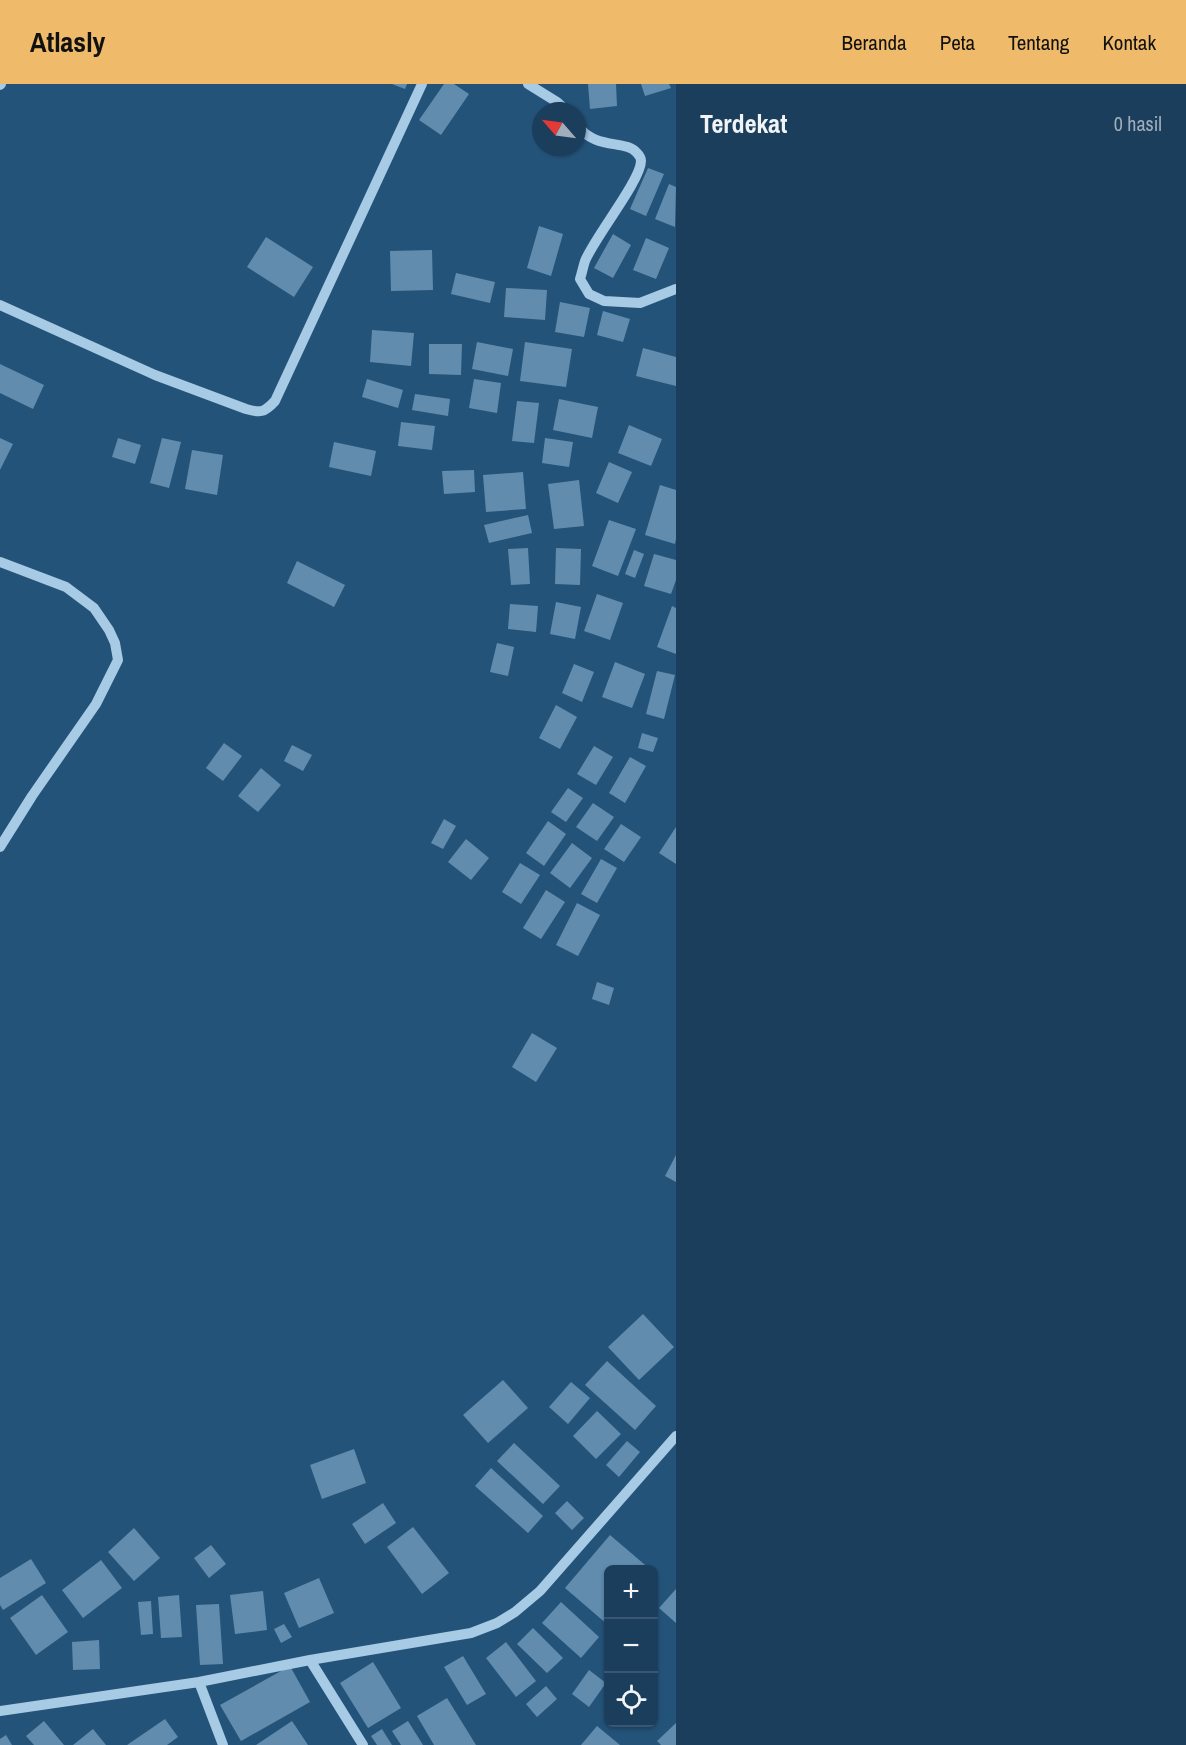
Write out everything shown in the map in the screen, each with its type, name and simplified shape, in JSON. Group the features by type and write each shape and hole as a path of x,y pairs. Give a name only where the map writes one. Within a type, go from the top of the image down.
{"street":[{"path":"0,306 155,375 246,409 258,412 268,409 275,401 422,84"},
{"path":"528,84 557,102"},
{"path":"586,135 600,142 634,149 641,162 635,179 585,260 580,279 589,294 604,301 640,303 676,289"},
{"path":"0,562 66,587 94,608 115,643 118,660 96,704 32,796 0,848"},
{"path":"0,1711 199,1682 310,1660 471,1633 497,1623 540,1591 676,1436"},
{"path":"310,1660 363,1745"},
{"path":"199,1682 223,1745"}],"building":[{"path":"392,84 407,84 405,89"},
{"path":"444,84 454,84 469,94 441,135 419,120"},
{"path":"588,84 616,84 617,106 590,109"},
{"path":"641,84 669,84 671,88 645,96"},
{"path":"648,168 664,174 646,216 630,209"},
{"path":"669,184 676,187 675,227 655,219"},
{"path":"539,226 563,234 551,276 527,268"},
{"path":"613,234 631,245 613,278 594,268"},
{"path":"266,237 313,267 294,297 247,267"},
{"path":"646,238 669,248 656,279 633,270"},
{"path":"432,250 433,290 391,291 390,251"},
{"path":"456,273 495,282 490,303 451,294"},
{"path":"506,288 547,290 545,320 504,317"},
{"path":"560,302 590,308 584,337 555,332"},
{"path":"603,311 630,319 623,342 597,335"},
{"path":"372,330 414,333 411,366 370,362"},
{"path":"477,342 513,349 508,376 472,369"},
{"path":"525,342 572,349 566,387 520,381"},
{"path":"429,344 462,344 461,375 429,374"},
{"path":"643,348 676,357 676,386 636,376"},
{"path":"0,364 44,385 33,409 0,393"},
{"path":"367,379 403,390 398,408 362,397"},
{"path":"474,379 501,383 497,413 469,408"},
{"path":"415,394 450,399 448,416 412,410"},
{"path":"559,399 598,407 592,438 553,430"},
{"path":"517,401 539,403 534,443 512,441"},
{"path":"401,422 435,426 432,450 398,446"},
{"path":"629,425 662,439 651,466 618,453"},
{"path":"0,438 13,444 0,470"},
{"path":"118,438 141,445 135,464 112,457"},
{"path":"162,438 181,442 169,488 150,483"},
{"path":"545,438 573,442 569,467 542,463"},
{"path":"334,442 376,451 371,476 329,467"},
{"path":"192,450 223,455 217,495 185,489"},
{"path":"609,462 632,472 618,503 596,493"},
{"path":"474,470 475,492 444,494 442,471"},
{"path":"523,472 526,509 486,512 483,475"},
{"path":"579,480 584,526 554,529 548,484"},
{"path":"660,485 676,490 675,544 645,535"},
{"path":"528,515 532,533 489,543 484,525"},
{"path":"609,520 636,529 618,576 592,566"},
{"path":"528,548 530,584 511,585 508,549"},
{"path":"556,548 581,549 580,585 555,584"},
{"path":"634,550 644,554 635,578 625,574"},
{"path":"654,554 676,560 676,580 671,594 644,586"},
{"path":"297,561 345,585 334,607 287,583"},
{"path":"597,594 623,603 610,640 584,631"},
{"path":"556,602 581,607 575,639 550,634"},
{"path":"510,604 538,606 536,632 508,629"},
{"path":"672,606 676,608 676,654 657,647"},
{"path":"497,643 514,647 508,676 490,672"},
{"path":"615,662 645,674 632,708 602,697"},
{"path":"574,664 594,672 582,702 562,693"},
{"path":"657,671 675,675 664,719 646,714"},
{"path":"556,705 577,717 560,749 539,738"},
{"path":"642,733 658,738 653,752 638,748"},
{"path":"224,743 242,756 223,781 206,768"},
{"path":"292,745 312,755 303,771 284,761"},
{"path":"594,746 613,757 596,785 577,774"},
{"path":"630,757 646,766 625,803 609,793"},
{"path":"261,768 281,785 258,812 238,796"},
{"path":"568,788 583,798 566,822 551,812"},
{"path":"593,803 614,817 597,841 576,827"},
{"path":"444,819 456,826 443,849 431,843"},
{"path":"548,821 566,834 544,866 526,853"},
{"path":"621,824 641,837 624,862 604,849"},
{"path":"676,827 676,864 659,853"},
{"path":"466,839 489,858 471,880 448,862"},
{"path":"572,843 592,858 570,888 550,873"},
{"path":"601,859 617,868 597,903 581,894"},
{"path":"520,863 540,875 521,904 502,892"},
{"path":"546,890 565,902 541,939 523,928"},
{"path":"577,903 600,915 578,956 556,945"},
{"path":"597,982 614,988 609,1005 592,999"},
{"path":"532,1033 557,1048 536,1082 512,1067"},
{"path":"676,1155 676,1182 665,1176"},
{"path":"643,1314 674,1347 639,1380 608,1347"},
{"path":"607,1361 656,1406 635,1430 585,1385"},
{"path":"503,1380 528,1408 488,1443 463,1415"},
{"path":"571,1382 590,1398 568,1424 549,1407"},
{"path":"597,1411 621,1434 596,1459 573,1436"},
{"path":"627,1441 640,1452 619,1477 606,1465"},
{"path":"514,1443 560,1486 543,1504 497,1461"},
{"path":"354,1449 366,1483 322,1499 310,1465"},
{"path":"491,1468 543,1516 528,1533 475,1486"},
{"path":"567,1501 584,1518 572,1530 555,1513"},
{"path":"383,1503 396,1523 365,1544 352,1524"},
{"path":"413,1527 449,1573 422,1594 387,1547"},
{"path":"134,1528 160,1558 134,1581 108,1552"},
{"path":"610,1535 645,1565 604,1565 604,1622 565,1588"},
{"path":"211,1545 226,1564 209,1578 194,1558"},
{"path":"31,1559 46,1583 3,1610 0,1605 0,1578"},
{"path":"101,1560 122,1588 83,1618 62,1590"},
{"path":"319,1578 334,1613 299,1628 284,1593"},
{"path":"676,1589 676,1623 659,1608"},
{"path":"263,1591 267,1630 235,1634 230,1595"},
{"path":"42,1595 68,1632 36,1655 10,1618"},
{"path":"179,1595 182,1637 161,1638 158,1597"},
{"path":"151,1601 153,1634 141,1635 138,1602"},
{"path":"561,1602 599,1637 581,1658 542,1623"},
{"path":"219,1604 223,1664 200,1665 196,1605"},
{"path":"284,1624 292,1637 281,1643 274,1629"},
{"path":"533,1628 563,1658 547,1673 517,1644"},
{"path":"99,1640 100,1669 73,1670 72,1642"},
{"path":"506,1642 536,1681 516,1697 486,1658"},
{"path":"463,1656 486,1694 467,1705 444,1667"},
{"path":"373,1662 401,1708 368,1728 340,1683"},
{"path":"290,1666 310,1702 241,1741 220,1705"},
{"path":"589,1670 604,1681 604,1686 589,1707 572,1694"},
{"path":"546,1686 557,1699 537,1717 526,1704"},
{"path":"447,1698 476,1745 434,1745 417,1716"},
{"path":"165,1719 178,1737 167,1745 127,1745"},
{"path":"44,1721 64,1745 34,1745 26,1736"},
{"path":"292,1721 308,1745 256,1745"},
{"path":"408,1721 423,1745 401,1745 392,1731"},
{"path":"676,1723 676,1745 661,1745 657,1741"},
{"path":"597,1726 620,1745 581,1745"},
{"path":"93,1729 106,1745 73,1745"},
{"path":"382,1729 392,1745 377,1745 371,1736"},
{"path":"6,1735 12,1745 0,1745 0,1739"}]}
